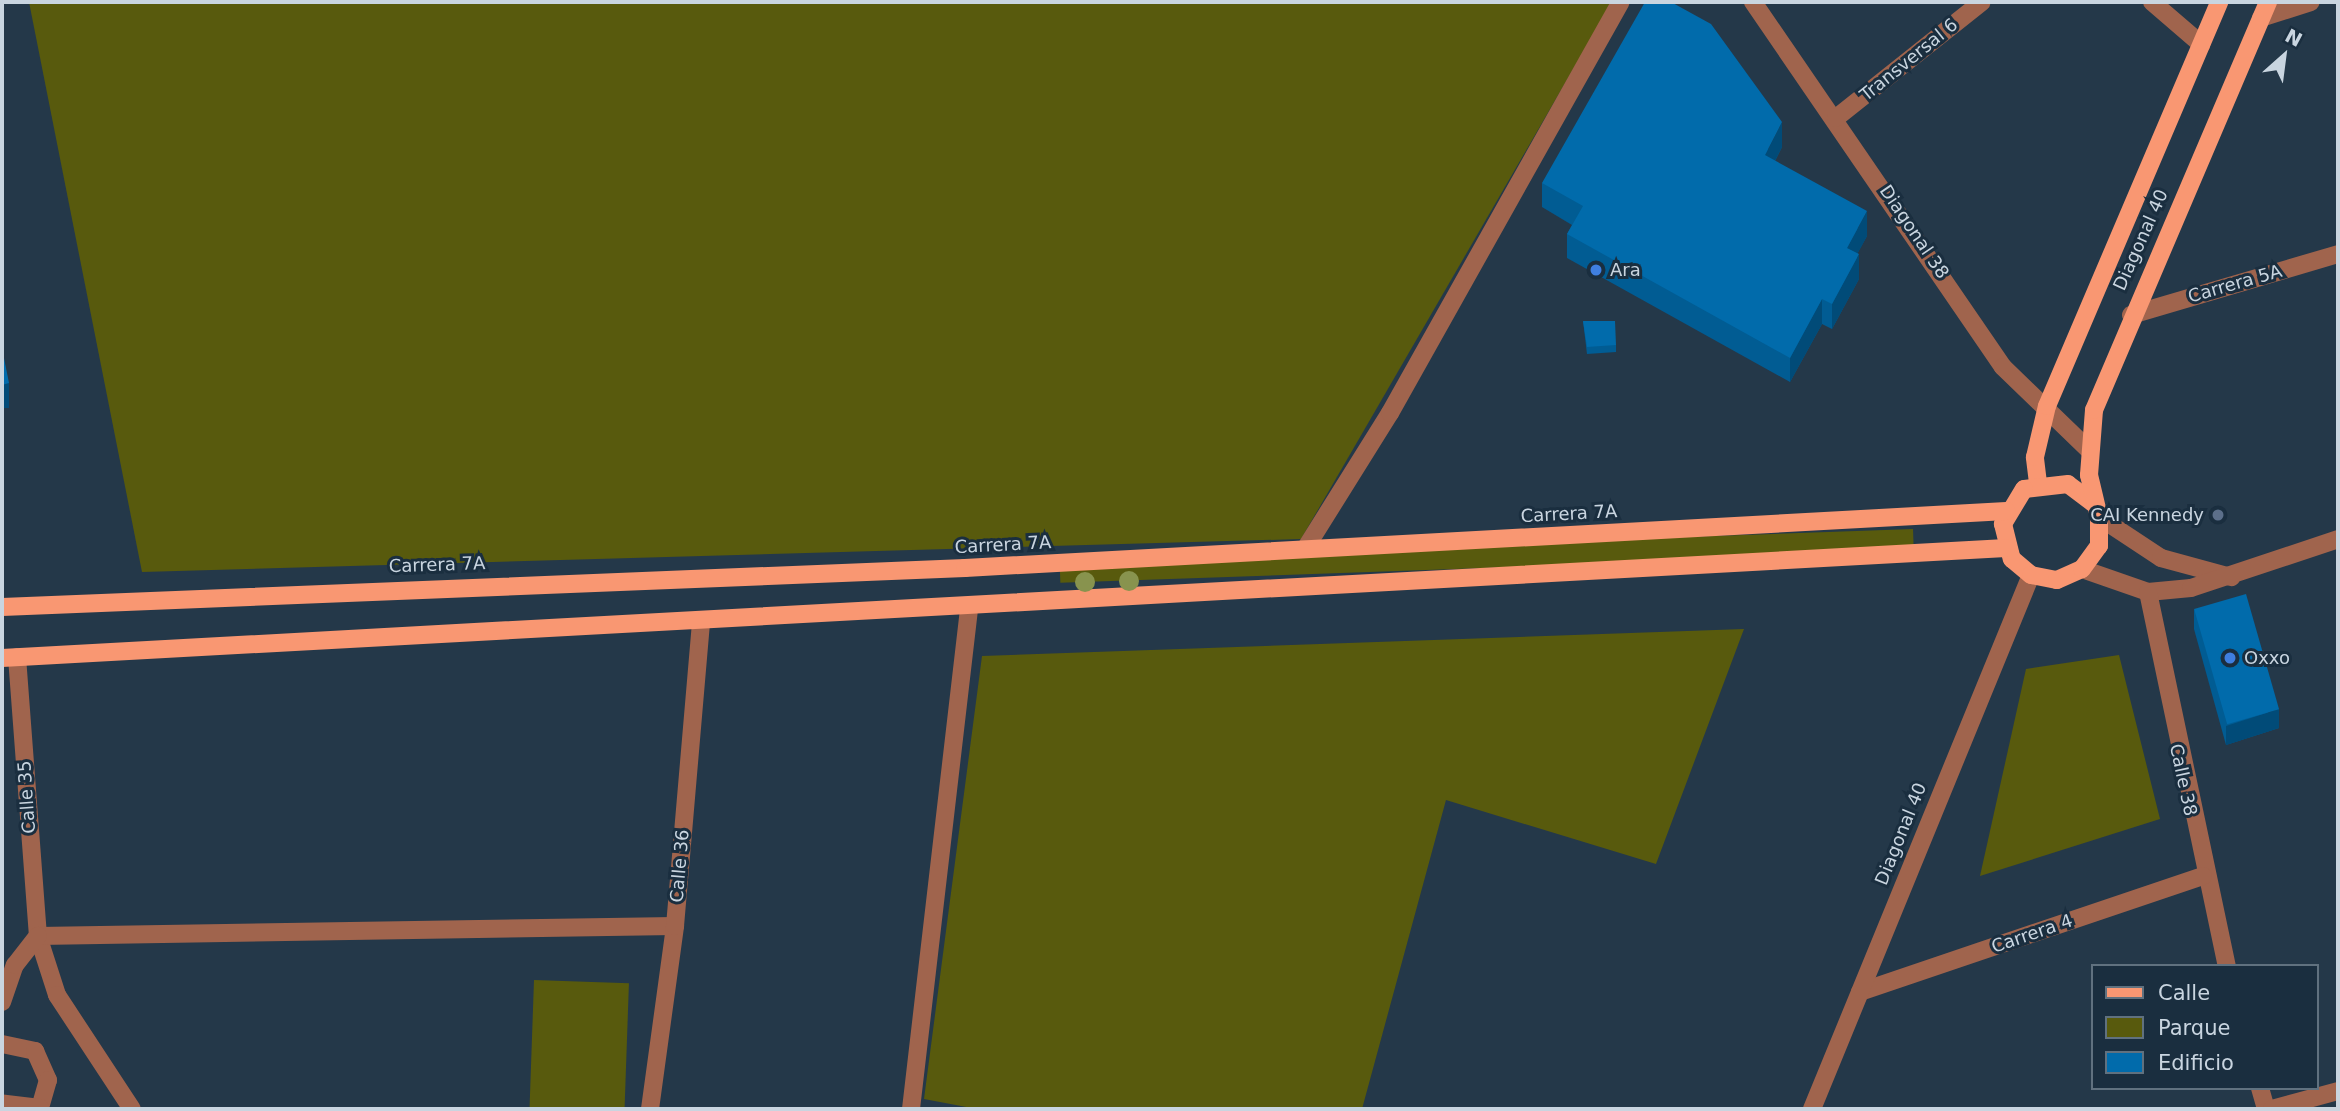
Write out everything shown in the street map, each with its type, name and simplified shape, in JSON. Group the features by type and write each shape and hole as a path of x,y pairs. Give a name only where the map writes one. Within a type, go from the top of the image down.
{"main road":[{"name":"Diagonal 40","path":"2038,483 2035,457 2047,406 2219,2"},
{"name":"Diagonal 40","path":"2096,510 2088,449 2105,375 2265,10"},
{"path":"2038,483 2068,484 2096,510 2099,546 2082,569 2057,580 2031,575 2006,548 2006,512 2038,483"},
{"name":"Carrera 7A","path":"2,607 1305,549 2006,512"},
{"path":"9,657 969,609 2006,548"}],"street":[{"path":"1305,549 1390,413 1621,2"},
{"name":"Diagonal 38","path":"1753,2 1836,118 2003,367 2047,406 2088,449"},
{"name":"Transversal 6","path":"1836,118 1982,2"},
{"path":"2152,2 2201,44"},
{"path":"2265,10 2311,2"},
{"name":"Carrera 5A","path":"2131,315 2338,254"},
{"path":"2096,510 2161,558 2234,578"},
{"path":"2082,569 2148,592 2234,578 2338,539"},
{"name":"Diagonal 40","path":"1812,1109 2031,575"},
{"name":"Calle 38","path":"2148,592 2203,876 2226,964"},
{"path":"911,1109 969,609"},
{"name":"Calle 36","path":"650,1109 675,926 701,623"},
{"name":"Calle 35","path":"9,657 38,936 57,995 132,1109"},
{"name":"Carrera 4","path":"1860,992 2203,876"},
{"path":"2,1002 15,965 38,936 675,926"},
{"path":"2,1044 35,1051 48,1080 40,1108 2,1102"},
{"path":"2261,1090 2266,1109"},
{"path":"2272,1109 2338,1091"}],"green space":[{"path":"29,2 1612,2 1301,539 142,572"},
{"path":"1913,529 1914,553 1060,583 1060,559"},
{"path":"1744,629 1656,864 1446,800 1362,1109 977,1109 924,1099 982,656"},
{"path":"2119,655 2160,819 1980,876 2026,669"},
{"path":"534,980 629,983 625,1109 529,1109"}],"building":[{"path":"1645,2 1671,2 1711,24 1782,122 1765,155 1867,211 1847,248 1859,254 1832,304 1822,299 1790,358 1567,234 1583,206 1542,183"},
{"path":"1583,321 1615,321 1616,345 1587,347"},
{"path":"2,348 9,383 2,385"},
{"name":"Oxxo","path":"2246,594 2279,709 2227,724 2194,609"}],"place":[{"name":"Ara","path":"1596,270"},
{"name":"CAI Kennedy","path":"2218,515"},
{"name":"Oxxo","path":"2230,658"}]}
